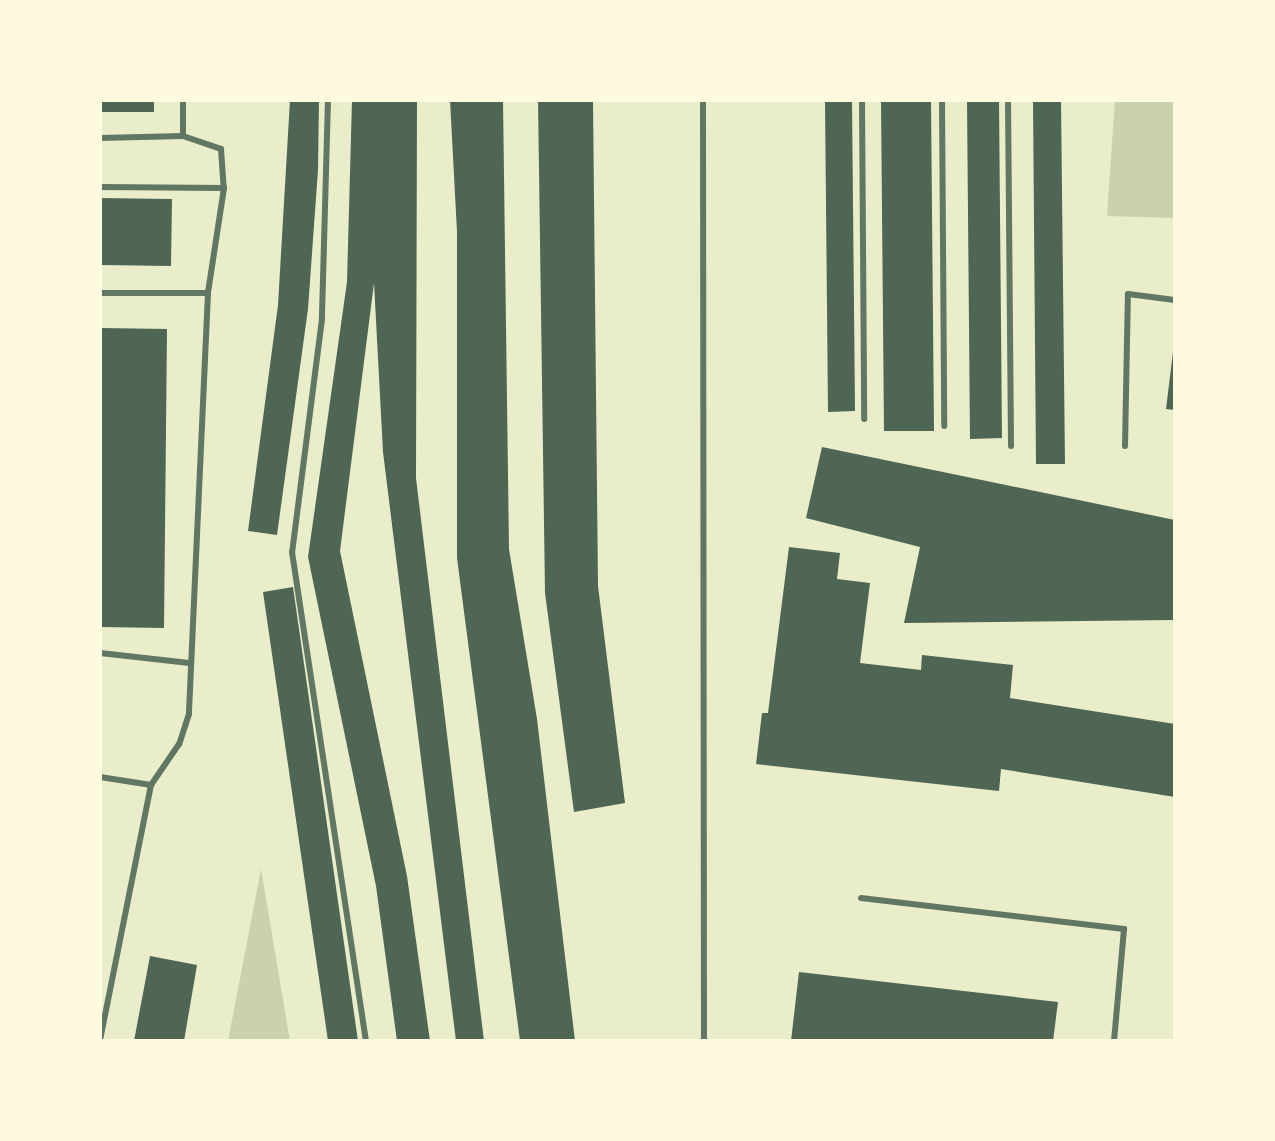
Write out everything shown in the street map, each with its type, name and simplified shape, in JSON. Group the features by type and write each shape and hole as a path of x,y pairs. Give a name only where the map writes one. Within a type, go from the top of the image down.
{"lane":[{"path":"183,100 183,136"},
{"path":"328,100 322,319 292,552 366,1041"},
{"path":"703,100 704,1041"},
{"path":"862,100 864,419"},
{"path":"942,100 944,426"},
{"path":"1008,100 1011,446"},
{"path":"100,138 183,136 208,140 221,149 224,188 208,293 185,730 151,785 100,1040"},
{"path":"100,187 224,188"},
{"path":"100,293 208,293"},
{"path":"1125,446 1128,294 1175,300"},
{"path":"100,653 189,663"},
{"path":"100,777 151,785"},
{"path":"861,898 1124,929 1114,1041"}],"green space":[{"path":"1115,100 1175,100 1175,218 1107,216"},
{"path":"261,869 290,1041 228,1041"}],"building":[{"path":"100,100 154,100 154,112 100,112"},
{"path":"290,100 319,100 318,170 308,309 277,535 248,531 278,305"},
{"path":"352,100 417,100 416,478 484,1041 456,1041 383,452 374,283 340,551 407,876 430,1041 397,1041 376,886 308,557 347,282"},
{"path":"450,100 503,100 509,549 537,719 575,1041 520,1041 457,558 457,232"},
{"path":"538,100 593,100 598,586 625,803 574,812 545,593"},
{"path":"825,100 852,100 855,411 828,412"},
{"path":"881,100 931,100 934,431 884,431"},
{"path":"967,100 999,100 1002,438 970,439"},
{"path":"1033,100 1061,100 1065,464 1036,464"},
{"path":"100,198 172,199 171,266 100,265"},
{"path":"101,328 167,329 164,628 100,627"},
{"path":"1175,352 1175,410 1166,409"},
{"path":"822,447 1175,520 1175,620 904,623 920,547 806,518"},
{"path":"789,547 840,553 837,579 870,583 860,663 921,670 922,655 1013,665 1010,698 1175,724 1175,797 1001,769 999,791 756,764 762,713 768,713"},
{"path":"293,587 358,1041 328,1041 263,592"},
{"path":"150,956 197,965 184,1041 134,1041"},
{"path":"799,972 1058,1002 1053,1041 791,1041"}]}
